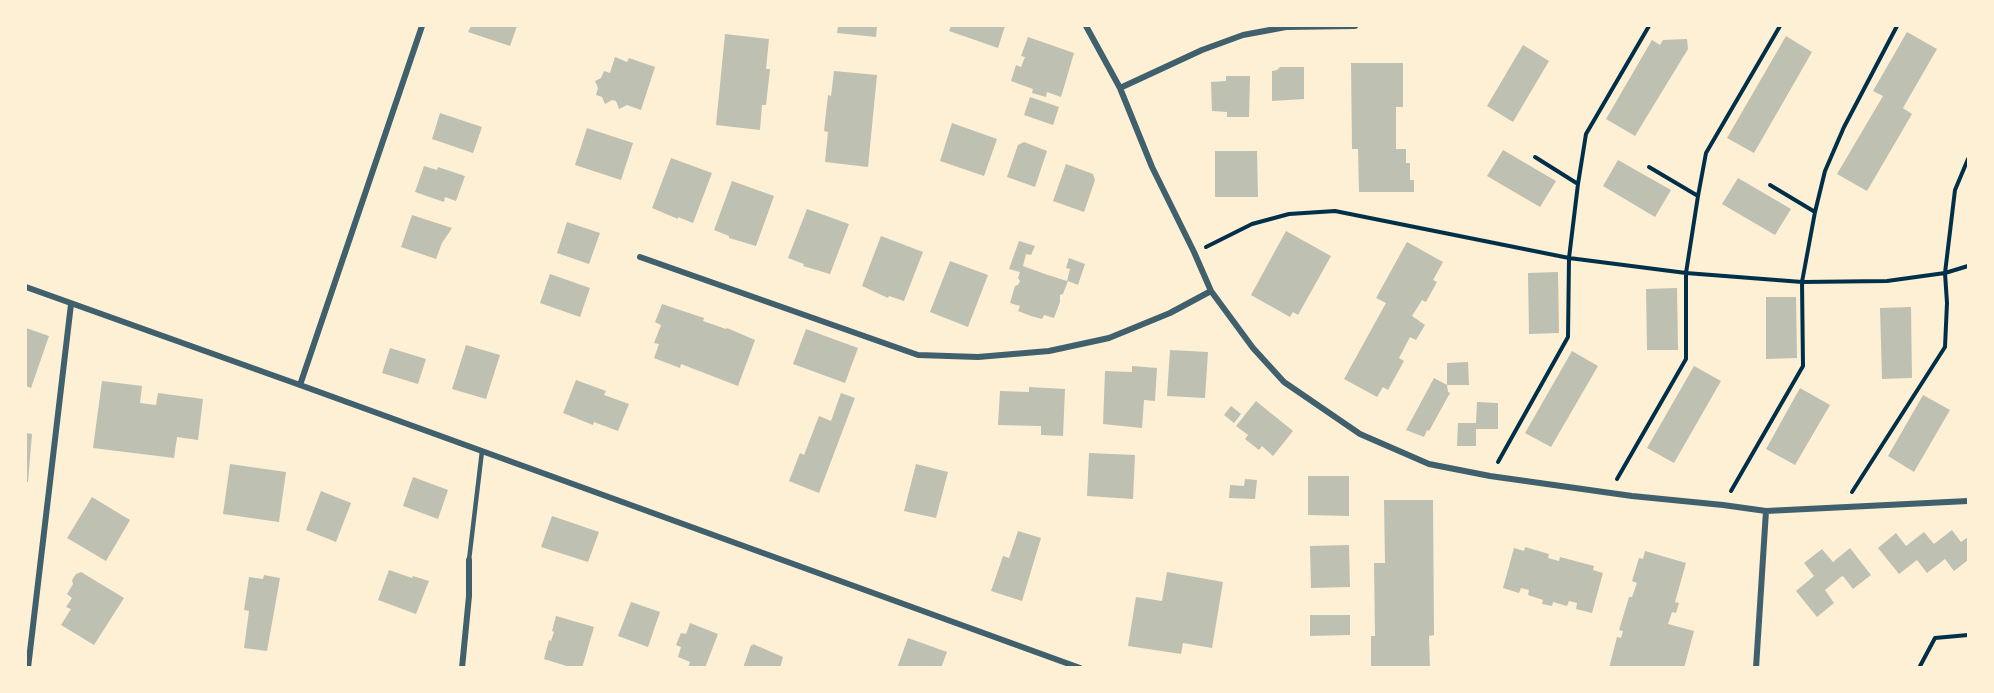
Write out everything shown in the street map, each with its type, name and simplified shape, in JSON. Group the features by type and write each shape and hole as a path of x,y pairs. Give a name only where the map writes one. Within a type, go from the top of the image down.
{"street":[{"path":"300,385 422,26"},
{"path":"1086,26 1120,88 1152,167 1211,291 1253,348 1284,382 1360,434 1429,464 1490,476 1766,511 1968,501"},
{"path":"1120,88 1202,50 1243,35 1286,27 1355,26"},
{"path":"640,257 918,355 978,357 1049,351 1109,338 1170,313 1211,291"},
{"path":"26,288 1080,668"},
{"path":"28,668 71,304"},
{"path":"1756,668 1766,511"},
{"path":"462,668 469,596 469,560"}],"lane":[{"path":"469,560 482,451"}],"path":[{"path":"1490,476 1568,337 1569,258 1586,134 1649,26"},
{"path":"1609,492 1686,359 1686,273 1706,153 1780,26"},
{"path":"1723,505 1803,366 1802,282 1825,171 1844,127 1897,26"},
{"path":"1535,157 1578,184"},
{"path":"1842,508 1945,347 1947,303 1945,273 1955,190 1968,159"},
{"path":"1649,167 1698,196"},
{"path":"1770,185 1815,212"},
{"path":"1194,252 1252,224 1289,214 1335,211 1569,258 1686,273 1802,282 1887,281 1945,273 1968,266"},
{"path":"1919,668 1935,638 1968,635"}],"building":[{"path":"471,26 517,26 510,46 468,32"},
{"path":"838,26 877,26 876,37 837,33"},
{"path":"951,26 1005,26 998,48 949,31"},
{"path":"1907,32 1937,49 1903,108 1912,114 1867,191 1837,174 1883,96 1873,91"},
{"path":"725,34 769,39 766,69 770,69 766,105 762,105 760,130 716,125"},
{"path":"1786,36 1812,52 1754,153 1727,138"},
{"path":"1028,37 1074,53 1061,97 1047,92 1046,97 1032,93 1033,89 1011,81 1016,65 1021,67 1025,57 1021,56"},
{"path":"1687,39 1688,49 1635,136 1606,119 1652,40 1660,45 1663,40"},
{"path":"1523,45 1549,61 1513,122 1487,106"},
{"path":"615,57 627,62 629,58 655,67 641,110 627,105 619,109 616,101 612,100 605,104 602,97 596,95 598,88 595,81 601,78 604,71 610,73"},
{"path":"1351,63 1403,63 1403,107 1396,107 1396,149 1406,149 1406,163 1410,163 1410,180 1414,180 1414,192 1359,192 1358,149 1352,149"},
{"path":"1280,67 1304,67 1304,99 1272,101 1272,71"},
{"path":"834,71 877,75 868,167 825,162 828,132 824,131 828,95 831,96"},
{"path":"1226,76 1250,76 1249,117 1227,117 1227,112 1212,111 1211,82 1226,81"},
{"path":"1030,97 1059,107 1053,125 1024,115"},
{"path":"440,113 482,127 473,153 432,139"},
{"path":"952,123 997,139 984,176 940,161"},
{"path":"587,128 633,143 621,180 575,165"},
{"path":"1024,142 1047,151 1035,187 1007,177 1018,145"},
{"path":"1503,150 1556,181 1540,207 1487,176"},
{"path":"1215,151 1257,151 1258,197 1215,197"},
{"path":"671,158 712,173 693,223 652,208"},
{"path":"1618,160 1671,190 1655,217 1603,186"},
{"path":"1066,164 1093,174 1095,180 1084,212 1053,201"},
{"path":"424,166 437,170 438,167 465,176 456,201 445,197 444,202 415,192"},
{"path":"1738,178 1791,209 1775,235 1722,204"},
{"path":"732,181 774,196 756,246 729,238 714,230"},
{"path":"807,209 849,224 830,274 803,266 804,264 788,258"},
{"path":"412,215 452,228 442,243 436,259 401,247"},
{"path":"567,222 600,233 589,264 557,253"},
{"path":"1286,231 1331,256 1298,315 1293,312 1290,317 1251,295"},
{"path":"881,236 923,252 904,301 889,296 888,298 862,286"},
{"path":"1019,241 1035,246 1031,255 1026,254 1023,266 1045,274 1067,281 1070,269 1066,268 1069,258 1085,264 1078,285 1068,281 1063,294 1060,295 1054,318 1044,315 1042,319 1031,316 1018,311 1020,306 1010,303 1015,286 1020,281 1018,278 1020,272 1009,269"},
{"path":"1407,242 1443,262 1433,280 1437,282 1426,302 1422,300 1412,316 1425,325 1416,340 1410,337 1399,358 1404,361 1388,390 1383,387 1377,397 1344,379 1386,303 1376,298"},
{"path":"950,261 988,275 968,327 930,312"},
{"path":"1558,272 1559,333 1529,334 1528,273"},
{"path":"550,274 590,288 580,317 540,303"},
{"path":"1677,288 1678,350 1647,350 1646,289"},
{"path":"1766,297 1796,297 1797,358 1766,359"},
{"path":"662,304 704,318 703,321 755,340 738,386 681,364 680,368 654,358 659,344 654,343 661,325 655,322"},
{"path":"1911,307 1912,378 1882,379 1880,308"},
{"path":"26,328 49,336 31,388 26,386"},
{"path":"806,329 858,348 845,383 793,364"},
{"path":"466,345 500,355 486,399 452,389"},
{"path":"390,348 426,359 418,384 382,373"},
{"path":"1170,350 1208,352 1205,398 1167,396"},
{"path":"1572,351 1598,366 1551,447 1525,433"},
{"path":"1468,362 1469,385 1447,385 1447,363"},
{"path":"1132,366 1157,368 1155,401 1144,400 1142,428 1103,424 1105,371 1132,372"},
{"path":"1694,366 1721,381 1674,463 1647,448"},
{"path":"1434,378 1447,385 1450,393 1424,437 1406,430"},
{"path":"576,380 606,391 604,395 629,404 618,431 594,422 593,425 563,413"},
{"path":"102,381 142,386 140,403 156,405 158,393 203,399 198,440 177,437 174,458 93,448"},
{"path":"1029,387 1065,389 1063,436 1041,435 1041,426 998,425 1000,391 1029,392"},
{"path":"1800,388 1830,405 1795,465 1766,449"},
{"path":"841,393 855,398 819,493 789,481 800,453 804,455 819,416 831,421"},
{"path":"1923,395 1950,410 1914,472 1888,456"},
{"path":"1256,401 1293,431 1273,456 1262,446 1259,450 1245,439 1248,435 1236,426"},
{"path":"1477,402 1498,403 1498,429 1476,429 1476,446 1457,446 1458,423 1476,423"},
{"path":"1231,406 1241,414 1234,423 1224,415"},
{"path":"26,433 32,434 28,482 26,482"},
{"path":"1089,453 1135,455 1133,499 1087,496"},
{"path":"230,464 286,472 279,522 223,514"},
{"path":"916,464 948,472 936,518 904,511"},
{"path":"1308,476 1349,476 1349,516 1308,515"},
{"path":"413,477 448,490 438,519 403,506"},
{"path":"1245,479 1257,480 1255,499 1229,498 1230,485 1244,486"},
{"path":"321,491 351,503 336,542 306,530"},
{"path":"92,497 130,520 106,561 67,538"},
{"path":"1384,500 1433,500 1434,635 1429,636 1430,668 1371,668 1371,636 1375,636 1374,563 1385,563"},
{"path":"552,516 599,532 588,562 541,547"},
{"path":"1952,530 1961,542 1968,537 1968,560 1954,571 1945,559 1927,573 1917,560 1899,574 1878,548 1896,533 1906,546 1924,532 1934,544"},
{"path":"1018,531 1041,538 1022,601 991,591 1003,556 1009,558"},
{"path":"1349,545 1350,587 1311,588 1310,546"},
{"path":"1525,547 1549,554 1548,558 1559,561 1560,557 1594,566 1593,570 1603,573 1592,613 1576,609 1577,603 1569,601 1567,606 1553,602 1552,606 1542,604 1543,600 1528,595 1529,590 1521,588 1519,593 1503,588 1514,548 1524,551"},
{"path":"1850,548 1871,575 1853,589 1843,576 1841,577 1825,590 1834,603 1817,617 1796,591 1814,576 1804,563 1822,549 1833,562"},
{"path":"1645,551 1686,563 1675,602 1679,603 1676,613 1672,612 1668,624 1694,631 1684,668 1609,668 1617,637 1621,638 1623,631 1619,630 1629,597 1632,597 1637,583 1632,581 1639,558 1643,559"},
{"path":"389,570 429,581 416,614 378,600"},
{"path":"81,572 124,598 94,645 61,625 71,609 66,607 72,598 67,594 73,584 72,580 76,574"},
{"path":"1167,572 1223,582 1212,648 1183,643 1181,654 1128,646 1136,597 1162,601"},
{"path":"264,575 280,578 267,651 244,648 249,611 244,610 249,577 263,579"},
{"path":"631,602 660,612 648,647 618,636"},
{"path":"1310,615 1350,615 1350,635 1310,636"},
{"path":"556,616 594,627 582,668 573,668 544,659 549,640 551,641 554,632 552,631"},
{"path":"690,623 718,634 705,668 688,668 690,662 678,657 681,647 676,645 681,633 686,634"},
{"path":"908,638 947,652 941,668 897,668"},
{"path":"753,644 783,657 780,668 743,668"}]}
